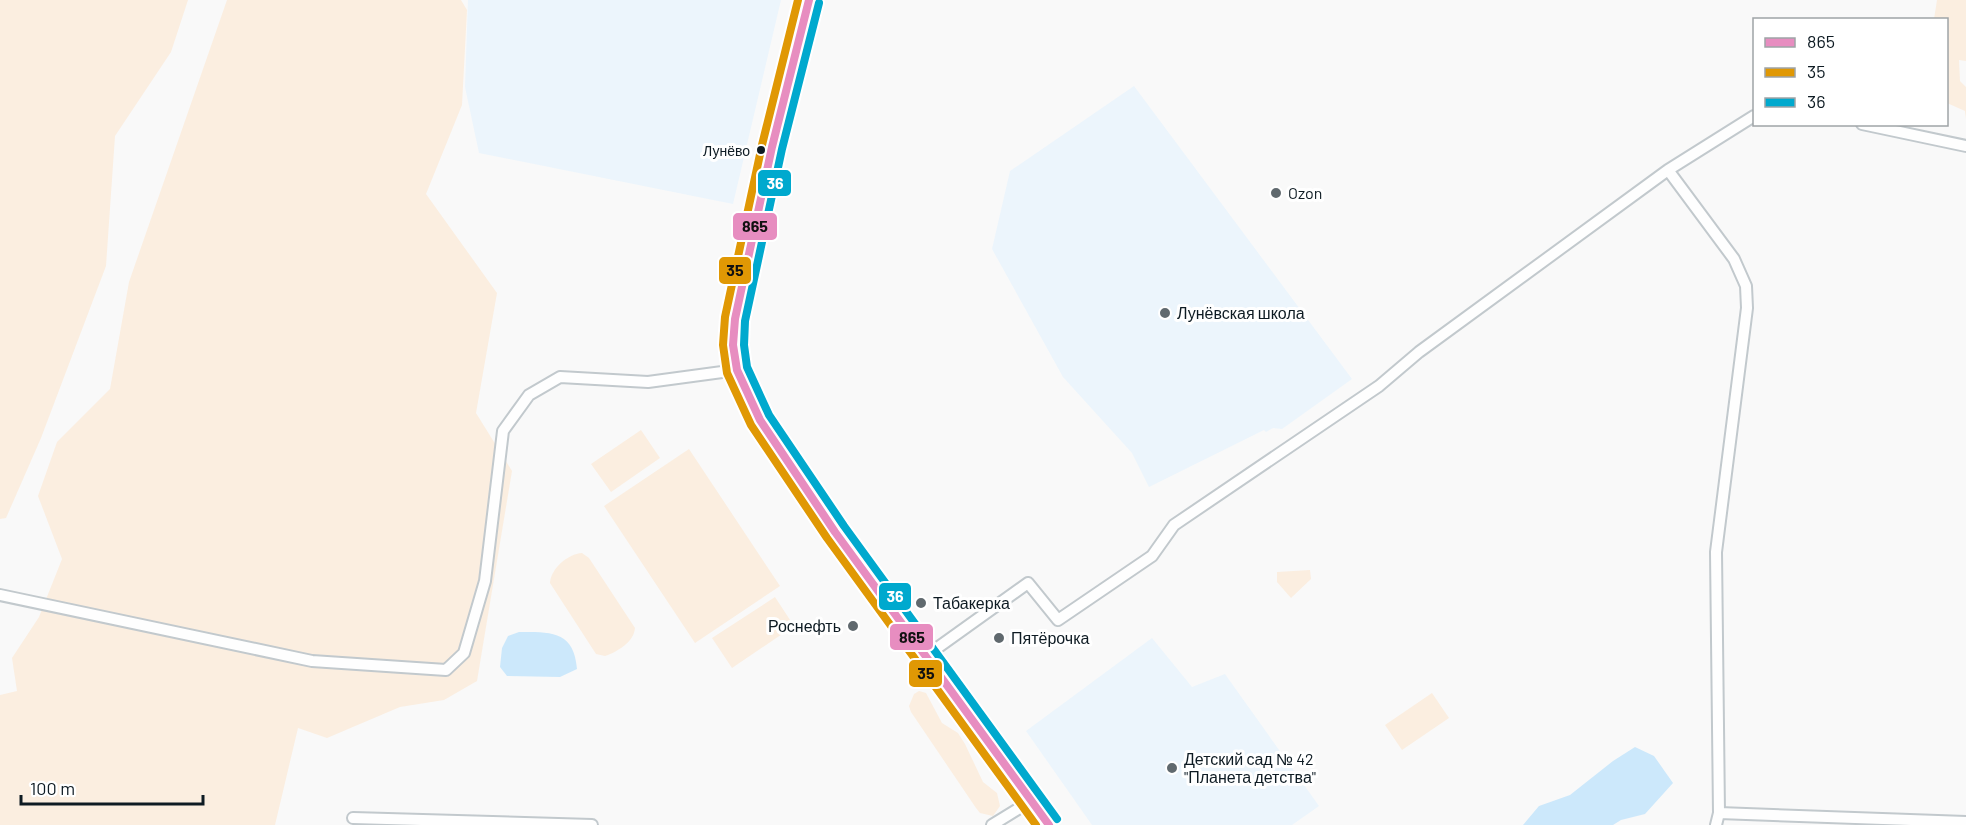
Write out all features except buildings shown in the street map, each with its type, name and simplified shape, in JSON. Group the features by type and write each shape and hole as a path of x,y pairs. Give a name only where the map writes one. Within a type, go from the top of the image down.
{"street":[{"path":"809,0 772,147 735,320 733,345 737,370 760,420 835,532 1049,825"},
{"path":"926,656 1028,583 1058,620 1152,556 1174,525 1379,386 1419,352 1668,171 1753,117"},
{"path":"1871,126 1966,146"},
{"path":"1668,171 1734,259 1746,286 1747,308 1716,552 1719,813 1716,825"},
{"path":"0,595 312,661 446,670 464,653 485,581 502,431 529,396 560,377 648,382 737,370"},
{"path":"992,825 1032,801"},
{"path":"1719,813 1966,822"},
{"path":"353,818 592,825"}],"shaded area":[{"path":"0,0 188,0 171,52 115,136 106,266 41,438 6,518 0,519"},
{"path":"227,0 461,0 467,10 462,105 426,194 497,293 476,413 512,471 477,681 444,700 400,707 327,738 298,728 275,825 0,825 0,695 17,691 12,658 39,617 62,559 38,496 57,442 110,389 129,282"},
{"path":"468,0 781,0 733,204 479,153 465,87"},
{"path":"1937,0 1966,0 1966,61 1959,60 1960,81 1966,87 1966,119 1965,111 1948,103 1948,18 1934,18"},
{"name":"Лунёвская школа","path":"1134,86 1352,379 1282,429 1273,428 1266,432 1264,430 1149,487 1132,453 1063,377 992,249 1010,171"},
{"path":"641,430 660,458 611,492 591,464"},
{"path":"689,449 780,586 695,643 604,506"},
{"path":"582,553 589,558 635,628 628,642 620,649 605,656 596,654 550,583 553,572 561,563 571,556"},
{"path":"1310,570 1311,579 1291,598 1277,582 1277,572"},
{"path":"775,597 794,626 732,668 712,638"},
{"name":"Детский сад № 42 \"Планета детства\"","path":"1152,638 1192,687 1225,674 1319,806 1292,825 1092,825 1026,731"},
{"path":"919,691 926,693 942,723 958,733 983,782 997,793 1000,806 993,816 980,813 976,808 911,712 909,706 914,694"},
{"path":"1432,693 1449,718 1402,750 1385,725"}],"water":[{"path":"519,632 542,632 559,636 571,647 577,669 560,677 507,676 500,667 502,648 508,636"},
{"path":"1635,747 1654,756 1673,783 1645,814 1621,820 1613,825 1523,825 1539,806 1570,795 1613,761"}],"transit line":[{"name":"35","path":"798,0 762,145 725,317 723,345 727,373 751,425 827,538 1036,825"},
{"name":"865","path":"809,0 772,147 735,319 733,345 737,370 760,420 835,532 1049,825"},
{"name":"36","path":"819,3 782,149 745,321 744,345 747,367 769,415 844,526 1057,819"}],"place":[{"name":"Лунёво","path":"761,150"},
{"name":"Ozon","path":"1276,193"},
{"name":"Лунёвская школа","path":"1165,313"},
{"name":"Табакерка","path":"921,603"},
{"name":"Роснефть","path":"853,626"},
{"name":"Пятёрочка","path":"999,638"},
{"name":"Детский сад № 42 \"Планета детства\"","path":"1172,768"}]}
